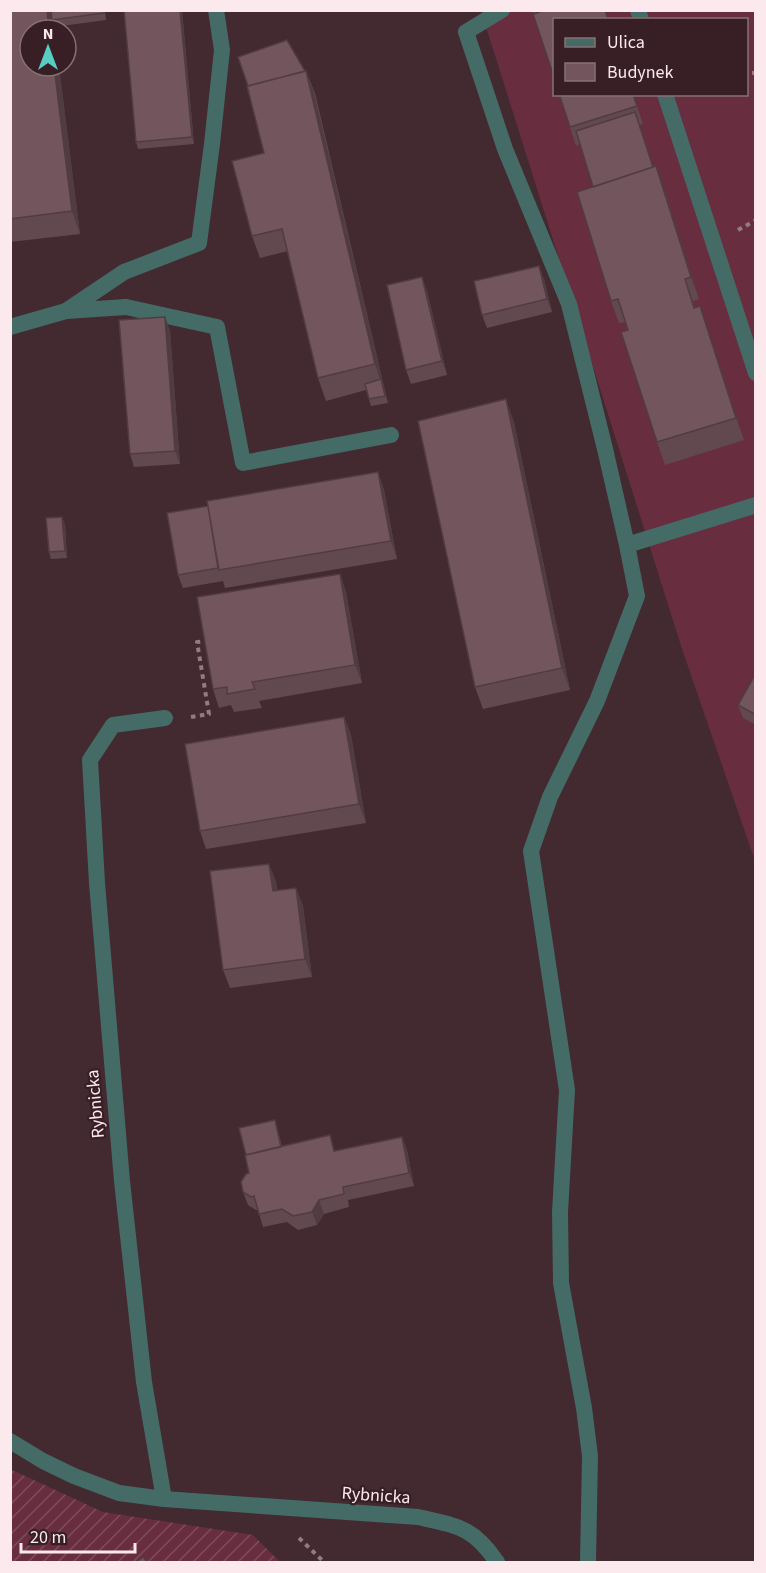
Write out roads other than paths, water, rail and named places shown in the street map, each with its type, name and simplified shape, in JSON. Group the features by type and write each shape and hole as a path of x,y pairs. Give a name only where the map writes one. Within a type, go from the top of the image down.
{"street":[{"path":"66,311 124,272 199,243 222,50 216,10"},
{"path":"502,10 466,32 505,149 569,304 605,449 637,596 597,701 550,797 531,851 567,1090 560,1212 561,1283 584,1408 590,1456 588,1563"},
{"path":"666,96 756,373"},
{"path":"10,327 66,311 126,307 217,327 243,463 391,435"},
{"path":"627,545 756,505"},
{"name":"Rybnicka","path":"164,1499 144,1382 122,1181 97,883 90,760 113,725 165,718"},
{"name":"Rybnicka","path":"10,1442 43,1461 95,1485 119,1493 164,1499 418,1517 452,1524 469,1531 483,1542 497,1563"}]}
